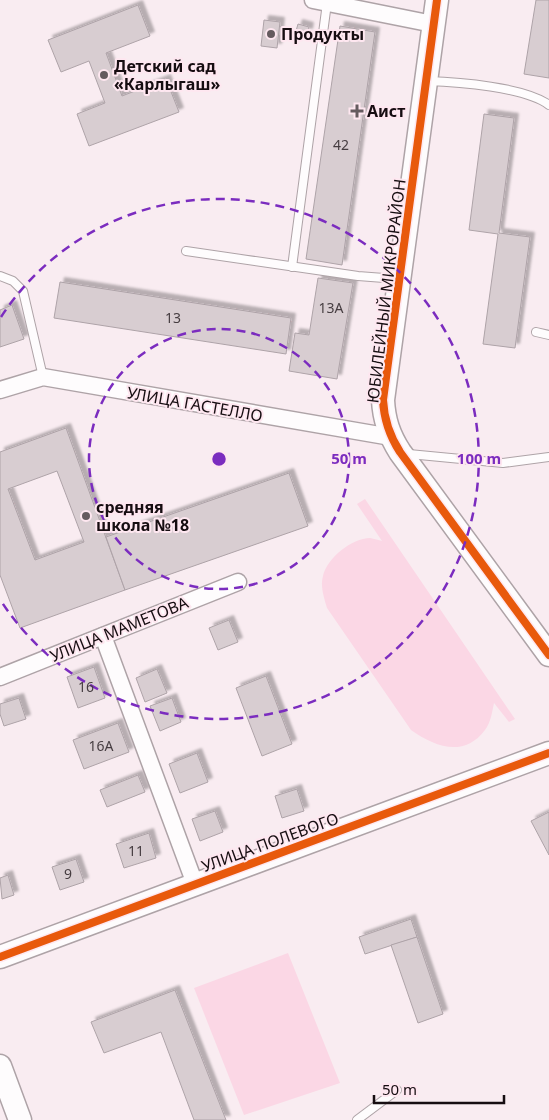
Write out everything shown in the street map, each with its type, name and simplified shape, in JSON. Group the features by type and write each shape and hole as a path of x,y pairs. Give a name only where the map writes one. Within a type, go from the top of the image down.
{"street":[{"name":"ЮБИЛЕЙНЫЙ МИКРОРАЙОН","path":"437,0 383,400 384,418 395,444 549,654"},
{"path":"320,1 433,24"},
{"name":"УЛИЦА ГАСТЕЛЛО","path":"0,390 43,377 395,444"},
{"name":"УЛИЦА МАМЕТОВА","path":"0,677 238,582"},
{"path":"103,636 195,884"},
{"name":"УЛИЦА ПОЛЕВОГО","path":"0,957 549,753"},
{"path":"0,1066 20,1120"}],"lane":[{"path":"292,266 320,1"},
{"path":"427,81 466,84 520,93 547,101"},
{"path":"186,251 400,280"},
{"path":"0,276 13,281 23,291 43,377"},
{"path":"536,332 549,335"},
{"path":"395,444 419,456 503,462 549,457"},
{"path":"357,1120 397,1090"}],"shaded area":[{"path":"365,499 515,719 509,722 494,703 487,727 477,739 468,744 459,747 449,747 439,745 420,736 411,730 327,608 322,584 325,569 330,562 341,550 356,541 370,538 382,541 357,504"},
{"path":"288,953 340,1083 244,1115 194,988"}],"building":[{"path":"536,0 549,0 549,78 524,74"},
{"name":"Детский сад «Карлыгаш»","path":"138,5 150,36 106,53 122,96 166,79 179,112 89,146 77,114 105,103 89,61 61,72 48,40"},
{"name":"Продукты","path":"264,20 280,22 277,48 261,46"},
{"path":"298,24 309,27 308,33 296,31"},
{"path":"340,26 375,32 342,265 306,259"},
{"path":"484,114 514,118 499,233 530,237 515,348 483,344 498,234 469,230"},
{"path":"318,278 353,283 337,379 289,371 295,333 309,335"},
{"path":"60,282 291,318 286,354 54,318"},
{"path":"12,305 24,339 0,347 0,310"},
{"name":"средняя школа №18","path":"66,428 125,590 20,628 0,575 0,452","holes":["57,471 84,542 35,560 8,489"]},
{"path":"289,473 308,526 125,590 106,537"},
{"path":"229,620 238,642 218,650 209,628"},
{"path":"94,667 105,698 78,708 67,677"},
{"path":"157,669 167,693 145,702 136,678"},
{"path":"266,676 292,744 262,756 236,688"},
{"path":"19,698 26,719 4,726 0,714 0,704"},
{"path":"172,698 181,722 160,731 150,706"},
{"path":"118,723 129,752 84,769 73,740"},
{"path":"197,753 208,782 180,793 169,764"},
{"path":"138,775 145,792 107,807 100,790"},
{"path":"297,789 304,811 282,818 275,796"},
{"path":"215,811 223,832 200,841 192,819"},
{"path":"549,812 549,855 531,821"},
{"path":"149,833 156,858 124,868 116,844"},
{"path":"76,859 84,882 60,890 52,867"},
{"path":"8,875 14,895 2,899 0,878"},
{"path":"411,919 417,937 365,954 359,937"},
{"path":"417,937 443,1014 418,1023 391,945"},
{"path":"175,990 226,1120 194,1120 161,1032 104,1053 91,1022"}],"cycle path":[{"path":"437,0 383,400 386,421 400,452 549,655"},
{"path":"0,957 549,753"}],"place":[{"name":"Продукты","path":"271,34"},
{"name":"Детский сад «Карлыгаш»","path":"104,75"},
{"name":"Аист","path":"357,111"},
{"name":"средняя школа №18","path":"86,516"}]}
